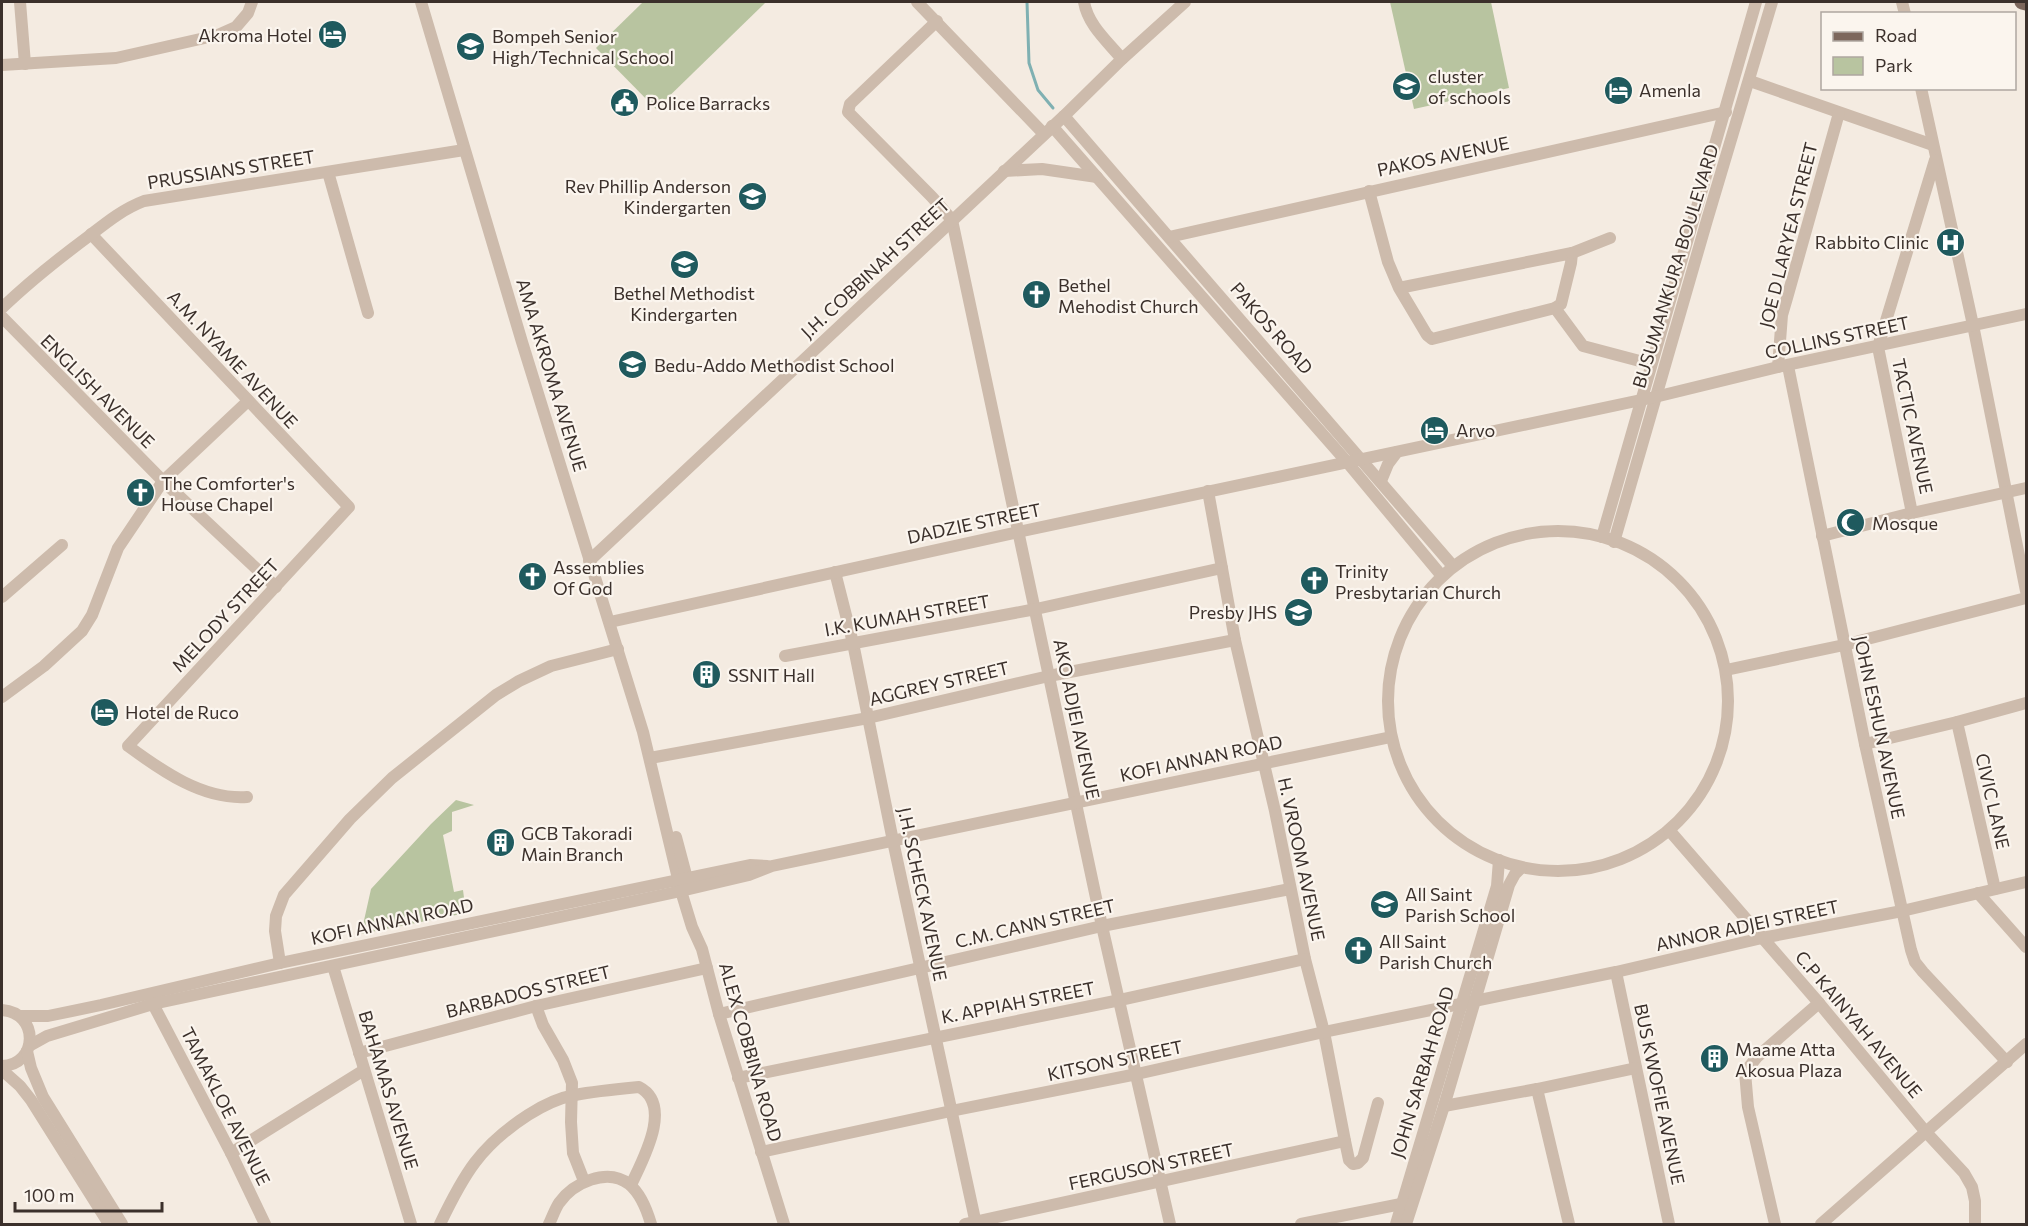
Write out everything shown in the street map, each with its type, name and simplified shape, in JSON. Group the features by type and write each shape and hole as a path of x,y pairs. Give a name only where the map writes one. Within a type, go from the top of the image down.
{"main road":[{"path":"2022,2 2026,3"}],"street":[{"path":"20,2 25,64"},
{"path":"2,65 116,58 218,35 236,27 248,13 252,2"},
{"name":"AMA AKROMA AVENUE","path":"421,2 589,561 610,622 650,758 660,775 684,885"},
{"name":"PAKOS ROAD","path":"918,2 1097,177 1347,462 1441,575"},
{"path":"1084,2 1086,14 1122,59"},
{"name":"J.H. COBBINAH STREET","path":"589,561 1185,2"},
{"name":"BUSUMANKURA BOULEVARD","path":"1608,539 1640,400 1726,112 1756,2"},
{"name":"BUSUMANKURA BOULEVARD","path":"1608,539 1655,397 1772,2"},
{"path":"936,21 850,104 848,112 952,220"},
{"path":"1750,81 1934,151"},
{"path":"1921,90 2008,492 2026,591"},
{"name":"PAKOS AVENUE","path":"1169,237 1726,112"},
{"name":"JOE D LARYEA STREET","path":"1783,366 1781,327 1786,298 1839,113"},
{"name":"PAKOS ROAD","path":"1064,116 1452,565"},
{"name":"PRUSSIANS STREET","path":"2,308 24,286 91,234 124,210 144,201 464,150"},
{"path":"1878,347 1934,151"},
{"path":"1004,171 1042,169 1097,177"},
{"path":"328,172 368,313"},
{"path":"1369,191 1385,254 1399,288 1427,335 1432,339 1555,308 1564,300 1572,253"},
{"name":"AKO ADJEI AVENUE","path":"952,220 1102,926 1170,1224"},
{"name":"A.M. NYAME AVENUE","path":"91,234 349,507"},
{"path":"1399,288 1572,253 1610,238"},
{"path":"1555,308 1583,346 1651,364"},
{"name":"COLLINS STREET","path":"1655,397 1783,366 2026,314"},
{"name":"ENGLISH AVENUE","path":"2,317 163,481 276,588"},
{"name":"TACTIC AVENUE","path":"1878,347 1912,513"},
{"name":"JOHN ESHUN AVENUE","path":"1783,366 1911,950 1916,962 2007,1062"},
{"path":"1347,462 1655,397"},
{"path":"2,697 44,666 82,631 92,615 118,548 163,481 248,401"},
{"path":"1381,481 1396,452"},
{"name":"DADZIE STREET","path":"610,622 1347,462"},
{"path":"1822,536 2026,488"},
{"name":"H. VROOM AVENUE","path":"1208,491 1235,640 1275,812 1305,959 1324,1032 1345,1141 1353,1164 1363,1158 1378,1104"},
{"name":"MELODY STREET","path":"247,797 231,797 181,782 128,746 349,507"},
{"path":"1550,532 1608,539 1646,555 1683,585 1711,625 1726,670 1728,714 1718,758 1698,797 1669,830 1641,850 1609,864 1576,871 1542,871 1521,868 1468,847 1434,819 1408,784 1391,737 1388,704 1392,665 1405,628 1441,575 1452,565 1499,542 1550,532"},
{"path":"2,597 62,545"},
{"name":"I.K. KUMAH STREET","path":"785,656 1036,609 1222,568"},
{"name":"J.H. SCHECK AVENUE","path":"835,572 853,642 892,841 951,1111 972,1224"},
{"path":"1726,670 1844,645 2026,598"},
{"name":"AGGREY STREET","path":"650,758 868,718 1049,676 1235,640"},
{"path":"280,963 276,923 278,909 284,895 350,819 392,778 496,695 519,681 551,666 618,649"},
{"path":"1865,744 2026,703"},
{"name":"CIVIC LANE","path":"1957,722 1995,889"},
{"name":"KOFI ANNAN ROAD","path":"20,1017 48,1016 280,963 684,885 749,875 772,866 1391,737"},
{"name":"C.P KAINYAH AVENUE","path":"1669,830 1819,1003 1925,1131 1964,1173 1972,1187 1975,1201 1975,1224"},
{"name":"JOHN SARBAH ROAD","path":"1396,1224 1497,886 1499,861"},
{"name":"JOHN SARBAH ROAD","path":"1406,1224 1444,1106 1509,885 1521,868"},
{"name":"ANNOR ADJEI STREET","path":"1475,1001 1616,972 1762,938 1902,911 2026,882"},
{"name":"KOFI ANNAN ROAD","path":"2,1068 15,1063 28,1048 47,1036 153,1004 333,966 684,885"},
{"name":"ALEX COBBINA ROAD","path":"684,885 692,927 702,949 738,1078 784,1224"},
{"name":"C.M. CANN STREET","path":"719,1014 1102,926 1290,889"},
{"path":"1978,893 2026,947"},
{"name":"K. APPIAH STREET","path":"738,1078 1120,1000 1305,959"},
{"name":"BAHAMAS AVENUE","path":"333,966 411,1224"},
{"name":"BARBADOS STREET","path":"359,1053 536,1006 707,968"},
{"name":"BUS KWOFIE AVENUE","path":"1616,972 1669,1224"},
{"name":"KITSON STREET","path":"761,1152 1475,1001"},
{"path":"1775,1224 1748,1107 1745,1072 1757,1057 1819,1003"},
{"name":"TAMAKLOE AVENUE","path":"153,1004 231,1153 265,1224"},
{"path":"536,1006 572,1083 573,1153 584,1181"},
{"path":"3,1009 20,1017 29,1030 30,1068 43,1097 122,1224"},
{"path":"1821,1224 2026,1044"},
{"path":"2,1068 31,1100 109,1224"},
{"path":"1444,1106 1636,1068"},
{"path":"231,1153 364,1070"},
{"path":"440,1224 455,1191 491,1143 507,1129 542,1107 573,1095 639,1087 646,1090 655,1118 652,1137 631,1185"},
{"path":"1537,1089 1569,1224"},
{"name":"FERGUSON STREET","path":"972,1224 1345,1141"},
{"path":"549,1224 560,1202 584,1181 609,1176 620,1178 631,1185 645,1204 651,1224"},
{"path":"1301,1224 1401,1204"}],"green space":[{"path":"643,2 766,2 656,109 596,48"},
{"path":"1390,2 1491,2 1509,88 1414,109"},
{"path":"456,800 474,805 452,812 452,831 443,835 454,892 463,890 466,913 361,934 371,889"}],"waterway":[{"path":"1027,2 1029,63 1038,90 1053,108"}],"place":[{"name":"Akroma Hotel","path":"333,35"},
{"name":"Bompeh Senior High/Technical School","path":"471,46"},
{"name":"cluster of schools","path":"1407,86"},
{"name":"Amenla","path":"1618,90"},
{"name":"Police Barracks","path":"625,103"},
{"name":"Rev Phillip Anderson Kindergarten","path":"752,196"},
{"name":"Rabbito Clinic","path":"1950,242"},
{"name":"Bethel Methodist Kindergarten","path":"684,264"},
{"name":"Bethel Mehodist Church","path":"1037,295"},
{"name":"Bedu-Addo Methodist School","path":"633,365"},
{"name":"Arvo","path":"1435,430"},
{"name":"The Comforter's House Chapel","path":"140,493"},
{"name":"Mosque","path":"1851,523"},
{"name":"Assemblies Of God","path":"532,577"},
{"name":"Trinity Presbytarian Church","path":"1314,581"},
{"name":"Presby JHS","path":"1298,612"},
{"name":"SSNIT Hall","path":"707,675"},
{"name":"Hotel de Ruco","path":"104,712"},
{"name":"GCB Takoradi Main Branch","path":"500,843"},
{"name":"All Saint Parish School","path":"1384,904"},
{"name":"All Saint Parish Church","path":"1358,951"},
{"name":"Maame Atta Akosua Plaza","path":"1714,1059"}]}
